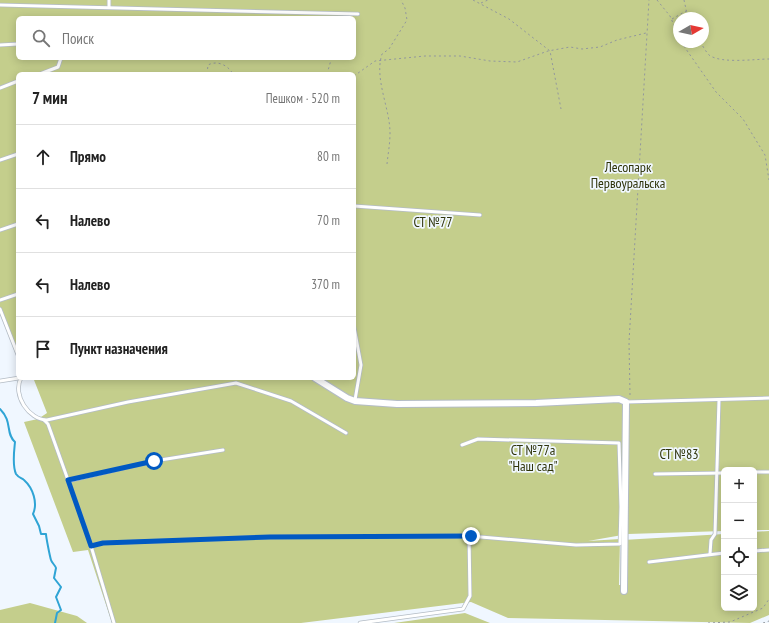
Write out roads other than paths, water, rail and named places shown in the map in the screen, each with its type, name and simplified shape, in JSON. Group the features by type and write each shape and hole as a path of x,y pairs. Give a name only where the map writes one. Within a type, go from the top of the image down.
{"street":[{"path":"318,380 347,398 355,401 397,404 536,403 619,399 626,402 624,592"}],"lane":[{"path":"109,0 109,8"},
{"path":"0,5 358,14"},
{"path":"0,45 16,44"},
{"path":"45,72 58,67 60,60"},
{"path":"0,88 16,83"},
{"path":"0,160 16,155"},
{"path":"356,206 480,214"},
{"path":"0,230 16,225"},
{"path":"0,300 16,295"},
{"path":"0,309 5,326 16,351"},
{"path":"355,401 361,365 356,338"},
{"path":"0,381 16,379"},
{"path":"20,380 18,389 22,402 27,410 48,424 91,546 114,623"},
{"path":"44,420 128,402 236,383 291,401 346,433"},
{"path":"626,402 769,398"},
{"path":"710,554 711,540 715,534 719,400"},
{"path":"91,546 103,543 270,537 469,536 576,545 620,544 621,507 619,443 478,439 462,445"},
{"path":"68,480 154,461 223,450"},
{"path":"757,472 769,472"},
{"path":"655,474 721,473"},
{"path":"360,623 463,608 470,596 469,536"},
{"path":"757,551 769,550"},
{"path":"649,562 721,553"}],"waterway":[{"path":"0,409 6,418 10,435 15,442 14,467 16,474 27,483 34,496 35,505 33,514 41,534 46,534 51,560 56,568 54,578 61,587 56,597 61,610 57,613 55,623"}],"park label":[{"name":"Лесопарк Первоуральска","path":"628,176"},
{"name":"СТ №77","path":"433,222"},
{"name":"СТ №83","path":"679,454"},
{"name":"СТ №77а \"Наш сад\"","path":"533,458"}]}
